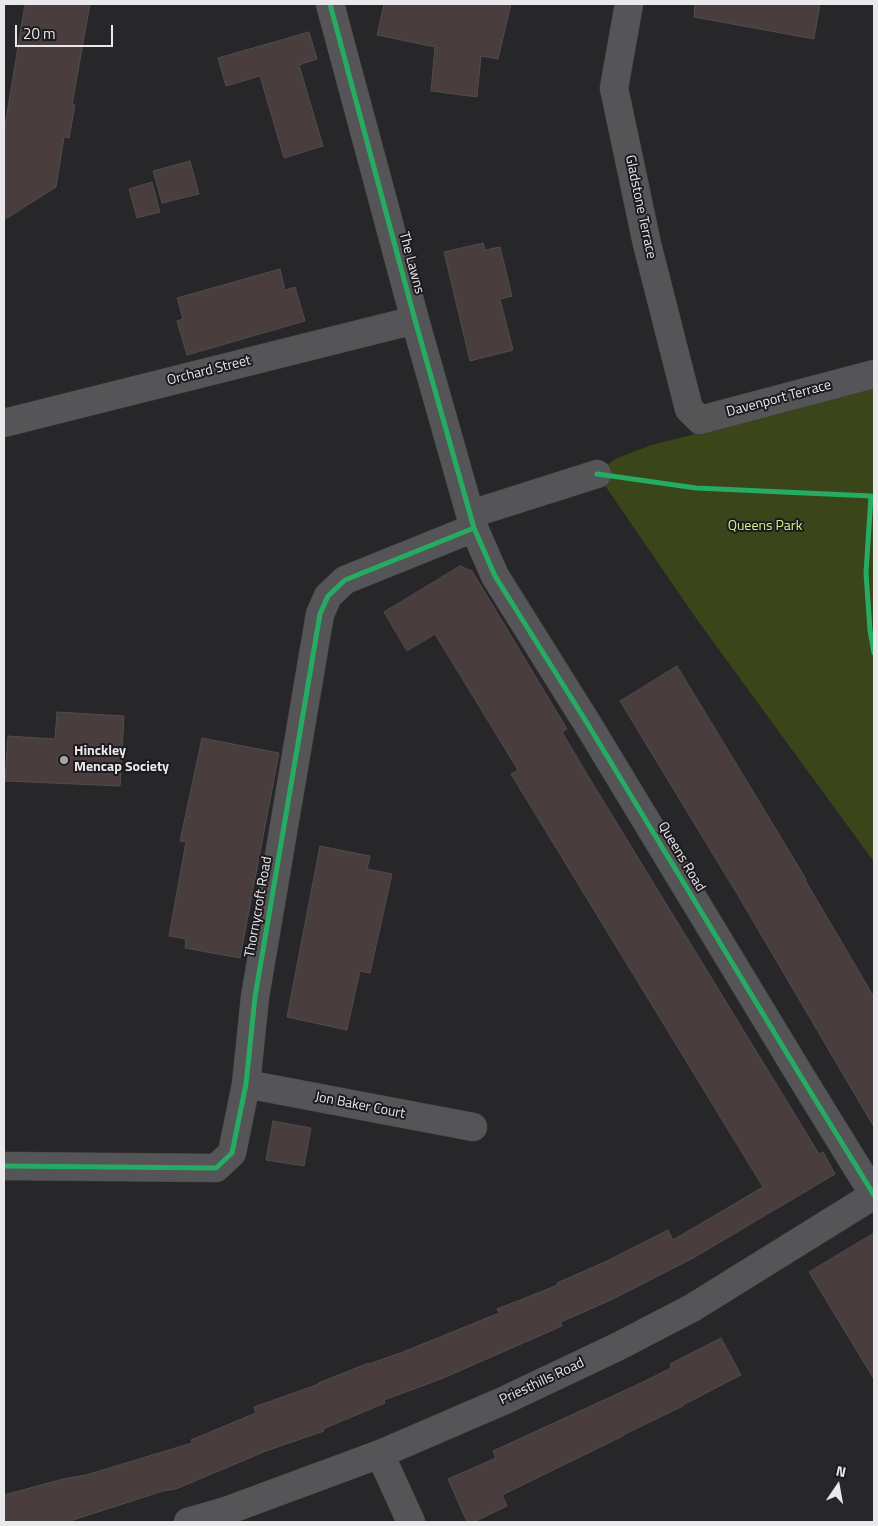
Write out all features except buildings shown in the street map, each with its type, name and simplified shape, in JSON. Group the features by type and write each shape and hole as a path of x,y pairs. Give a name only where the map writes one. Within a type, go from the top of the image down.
{"street":[{"name":"The Lawns","path":"330,4 415,320 473,521"},
{"name":"Gladstone Terrace","path":"629,4 614,88 647,244 689,409"},
{"name":"Orchard Street","path":"4,423 415,320"},
{"name":"Davenport Terrace","path":"689,409 700,420 874,374"},
{"name":"Thornycroft Road","path":"4,1166 216,1168 232,1154 246,1084 255,997 320,614 328,596 345,580 473,521 597,474"},
{"name":"Queens Road","path":"473,521 495,576 572,698 874,1195"},
{"name":"Jon Baker Court","path":"246,1084 473,1127"},
{"name":"Priesthills Road","path":"188,1522 226,1511 380,1454 503,1401 618,1347 692,1308 874,1195"},
{"path":"380,1454 411,1522"}],"green space":[{"name":"Queens Park","path":"874,374 874,862 698,621 597,474 615,459 651,445 716,429"}],"cycle path":[{"path":"330,4 415,320 474,528 495,576 587,723 874,1195"},
{"path":"597,474 696,488 871,496 866,573 870,630 874,653"},
{"path":"4,1166 216,1168 232,1153 246,1084 255,997 320,614 328,596 345,580 474,528"}],"place":[{"name":"Hinckley Mencap Society","path":"64,760"}]}
